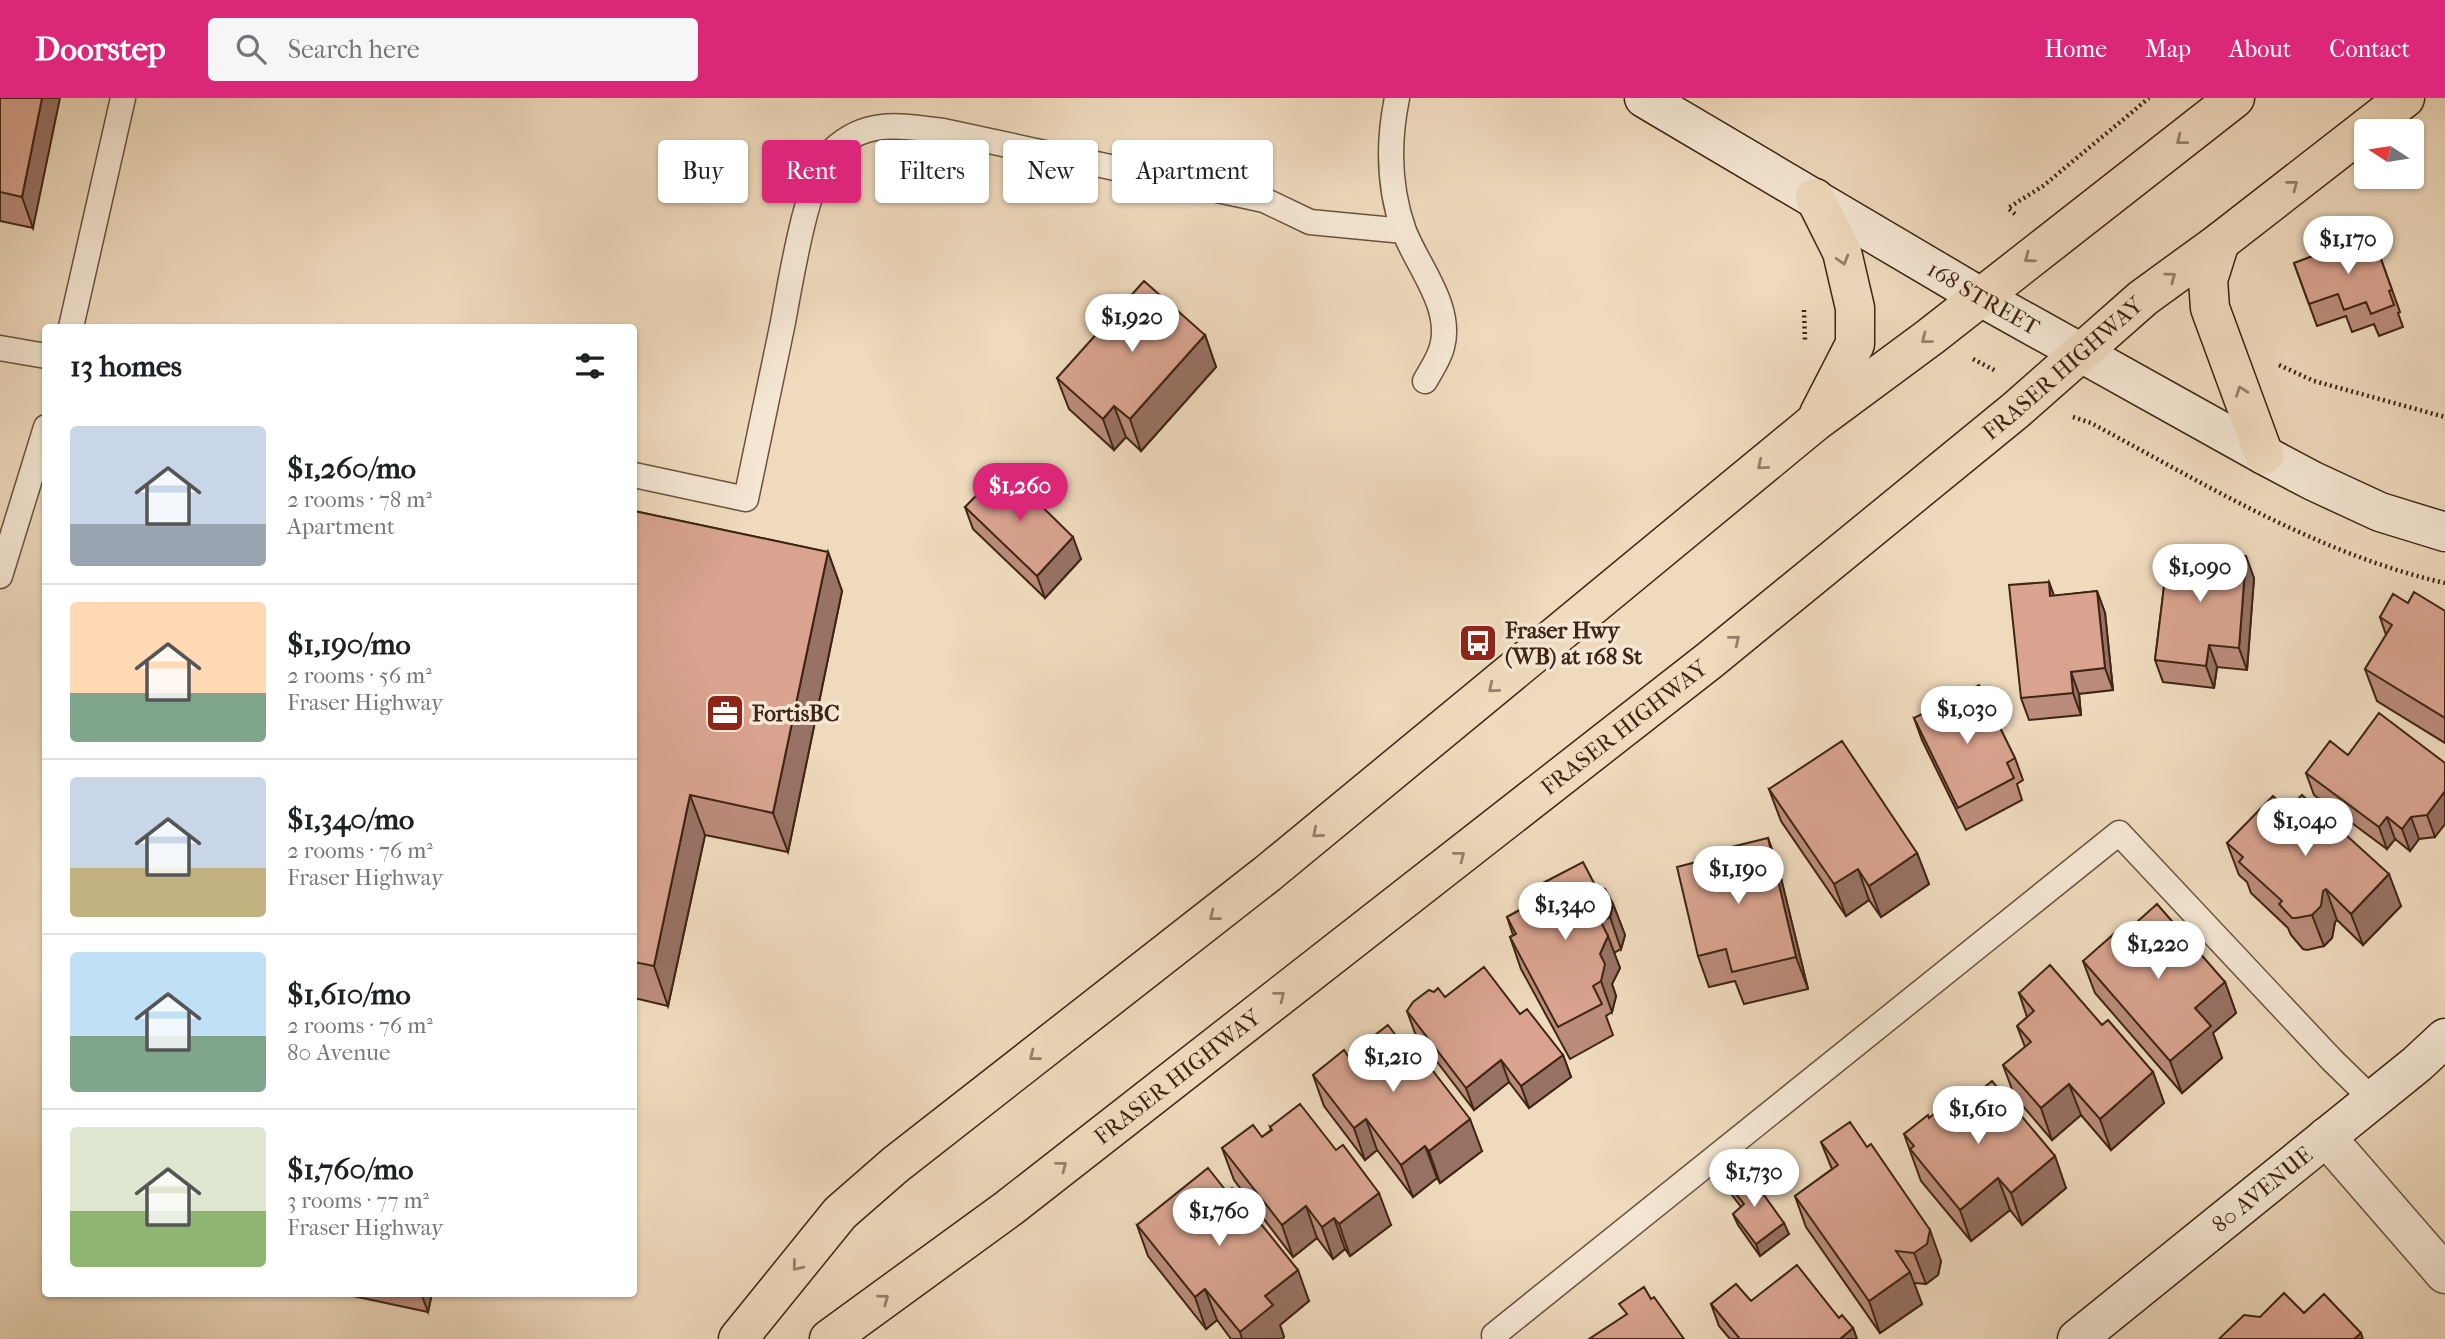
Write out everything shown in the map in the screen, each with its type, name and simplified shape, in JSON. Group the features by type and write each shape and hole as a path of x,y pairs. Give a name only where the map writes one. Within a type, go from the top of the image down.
{"main road":[{"name":"168 STREET","path":"1644,98 1979,296 2264,455 2380,512 2445,533"},
{"path":"738,1339 840,1213 895,1165 1267,874 1815,422 1930,337 2235,98"},
{"name":"FRASER HIGHWAY","path":"828,1339 1009,1208 1688,678 2053,398 2081,353 2143,298 2220,242 2405,98"},
{"path":"1815,198 1842,252 1855,308 1855,344 1815,422"},
{"path":"2220,242 2208,280 2210,308 2264,455"},
{"name":"80 AVENUE","path":"2077,1339 2373,1100 2445,1038"},
{"path":"2326,1137 2445,1274"}],"lane":[{"path":"72,324 123,98"},
{"path":"1397,98 1392,136 1393,185 1404,231 1440,307 1442,317 1442,347 1425,381"},
{"path":"637,476 746,499 804,220 818,174 832,151 872,128 893,124 943,131 1265,200 1310,222 1404,231"},
{"path":"0,348 42,355"},
{"path":"0,576 42,440"},
{"path":"1491,1337 2119,833 2332,1060 2373,1100"}],"path":[{"path":"2017,217 2008,208 2043,186 2149,98"},
{"path":"1930,337 2053,398 2071,417 2091,423 2278,523 2338,550 2418,577 2445,583"},
{"path":"2272,359 2283,368 2314,381 2445,417"}],"building":[{"path":"0,98 42,98 22,197 0,192"},
{"path":"2372,234 2392,290 2389,291 2394,305 2371,314 2366,302 2344,310 2338,294 2309,304 2294,263"},
{"path":"1144,281 1205,335 1130,419 1114,406 1103,419 1057,378"},
{"path":"998,473 1011,489 1017,482 1073,537 1037,576 965,507"},
{"name":"FortisBC","path":"637,512 828,552 773,813 690,795 654,966 637,963"},
{"path":"2170,546 2246,556 2239,648 2209,645 2206,666 2155,660 2165,578 2161,577 2164,552 2168,553"},
{"path":"2049,582 2050,596 2097,591 2105,668 2071,672 2073,693 2021,698 2009,585"},
{"path":"2414,592 2445,611 2445,718 2365,669 2392,625 2380,617 2393,594 2408,603"},
{"path":"1979,685 2015,758 2007,763 2014,778 1958,808 1914,718"},
{"path":"2379,713 2445,763 2445,791 2427,815 2411,817 2402,829 2387,817 2379,827 2306,773 2330,741 2348,755"},
{"path":"1842,741 1917,853 1869,886 1858,869 1834,884 1769,789"},
{"path":"2302,795 2389,874 2351,914 2326,889 2323,891 2321,906 2312,915 2292,918 2279,904 2282,901 2239,862 2243,857 2227,843 2273,796 2287,810"},
{"path":"1768,838 1796,957 1732,972 1726,949 1698,956 1677,867 1724,855 1723,849"},
{"path":"1583,862 1596,887 1605,889 1613,904 1610,917 1601,922 1608,936 1600,954 1605,964 1601,981 1593,986 1602,1004 1558,1027 1510,937 1516,934 1507,917 1547,895 1541,884"},
{"path":"2157,904 2225,982 2195,1008 2211,1026 2170,1061 2083,961 2116,932 2126,944 2139,933 2136,930 2138,921"},
{"path":"2050,965 2102,1025 2108,1020 2153,1072 2100,1119 2069,1084 2041,1108 2003,1065 2031,1042 2017,1026 2034,1011 2019,993"},
{"path":"1484,967 1520,1014 1527,1009 1563,1055 1521,1086 1501,1060 1466,1088 1407,1011 1413,1002 1429,990 1434,992 1438,988 1445,997"},
{"path":"1388,1025 1400,1041 1406,1036 1470,1119 1429,1151 1425,1146 1401,1165 1366,1119 1354,1128 1313,1075 1344,1050 1348,1056"},
{"path":"1992,1081 2055,1156 2011,1193 1998,1178 1960,1210 1910,1149 1914,1146 1904,1134 1944,1106 1951,1115"},
{"path":"1300,1104 1336,1150 1343,1145 1379,1193 1339,1224 1334,1218 1322,1227 1306,1206 1282,1225 1222,1148 1253,1125 1262,1137 1272,1130 1270,1127"},
{"path":"1850,1122 1867,1147 1871,1144 1930,1230 1927,1244 1914,1253 1896,1251 1910,1272 1869,1301 1795,1196 1838,1165 1821,1142"},
{"path":"1208,1168 1227,1192 1232,1188 1298,1270 1265,1296 1273,1305 1240,1332 1205,1289 1195,1297 1137,1225"},
{"path":"1746,1170 1784,1223 1756,1244 1733,1214 1744,1204 1728,1184"},
{"path":"1797,1265 1839,1318 1842,1315 1853,1328 1840,1339 1740,1339 1711,1304 1736,1284 1751,1301"},
{"path":"1644,1287 1684,1339 1589,1339 1627,1314 1619,1304"},
{"path":"2284,1293 2304,1313 2324,1294 2361,1333 2354,1339 2219,1339 2244,1315 2260,1317"}],"place":[{"name":"Fraser Hwy (WB) at 168 St","path":"1478,643"},
{"name":"FortisBC","path":"725,713"}]}
